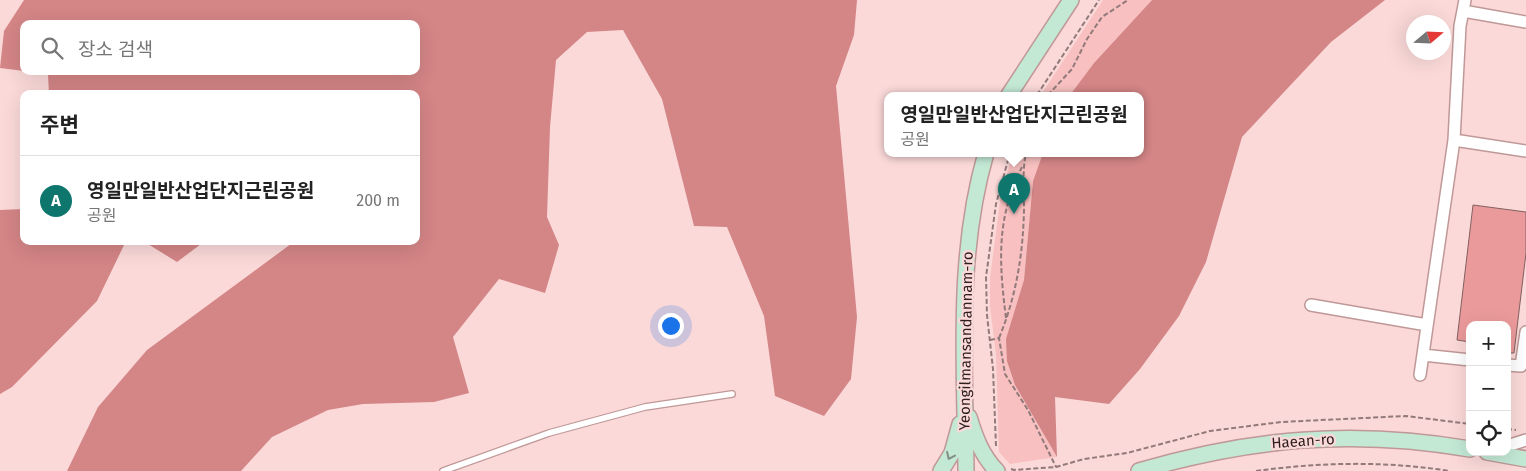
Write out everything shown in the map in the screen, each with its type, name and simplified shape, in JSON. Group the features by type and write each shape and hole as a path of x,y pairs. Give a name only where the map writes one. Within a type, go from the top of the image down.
{"street":[{"path":"1011,92 1070,0"},
{"path":"1420,375 1454,140 1464,6 1526,22"},
{"path":"1454,140 1526,151"},
{"name":"Yeongilmansandannam-ro","path":"966,471 965,262 972,212 985,157"},
{"path":"1311,305 1427,325"},
{"path":"1511,365 1521,366 1526,332"},
{"path":"1423,355 1466,360"},
{"path":"941,471 952,453 965,406"},
{"path":"965,406 982,450 988,462 997,471"},
{"name":"Haean-ro","path":"1139,471 1220,450 1314,439 1376,438 1426,442 1466,448"},
{"path":"1511,445 1526,440"},
{"path":"1509,456 1526,459"}],"lane":[{"path":"443,471 549,433 645,408 732,394"}],"path":[{"path":"1039,92 1099,0"},
{"path":"1051,92 1072,69 1087,39 1102,18 1128,0"},
{"path":"996,454 986,277 996,204 1009,157"},
{"path":"1025,157 1021,264 1006,321 999,338 1005,374 1028,410 1056,467"},
{"path":"1006,321 1000,266 1001,240 1010,195 1024,165"},
{"path":"990,340 999,338"},
{"path":"1256,471 1297,465 1362,463 1395,464 1450,471"}],"shaded area":[{"path":"24,0 857,0 854,35 836,86 857,317 851,379 824,416 775,396 764,316 727,227 694,226 662,99 623,30 587,32 556,60 550,127 547,217 559,245 545,293 499,279 453,337 469,393 434,402 363,404 328,410 272,437 241,471 67,471 98,407 147,350 290,245 420,245 420,90 49,90 48,75 420,75 420,20 20,20 20,70 0,68 4,31"},
{"path":"1103,0 1152,0 1094,63 1072,92 1043,92"},
{"path":"1152,0 1385,0 1331,42 1242,137 1206,262 1179,316 1140,369 1109,404 1055,397 1057,457 1015,385 1007,361 1006,339 1024,280 1033,181 1042,157 1144,157 1144,92 1072,92 1094,63"},
{"path":"1012,157 1042,157 1033,181 1024,280 1017,306 1015,385 1057,457 1010,464 999,452 996,355 990,306 990,278 1001,194"},
{"path":"20,209 20,245 124,245 97,301 12,387 0,394 0,210"},
{"path":"149,245 200,245 177,262"}],"building":[{"path":"1473,205 1526,212 1526,253 1514,353 1511,353 1511,321 1466,321 1466,341 1457,340"}],"place":[{"name":"영일만일반산업단지근린공원","path":"1014,214"}]}
